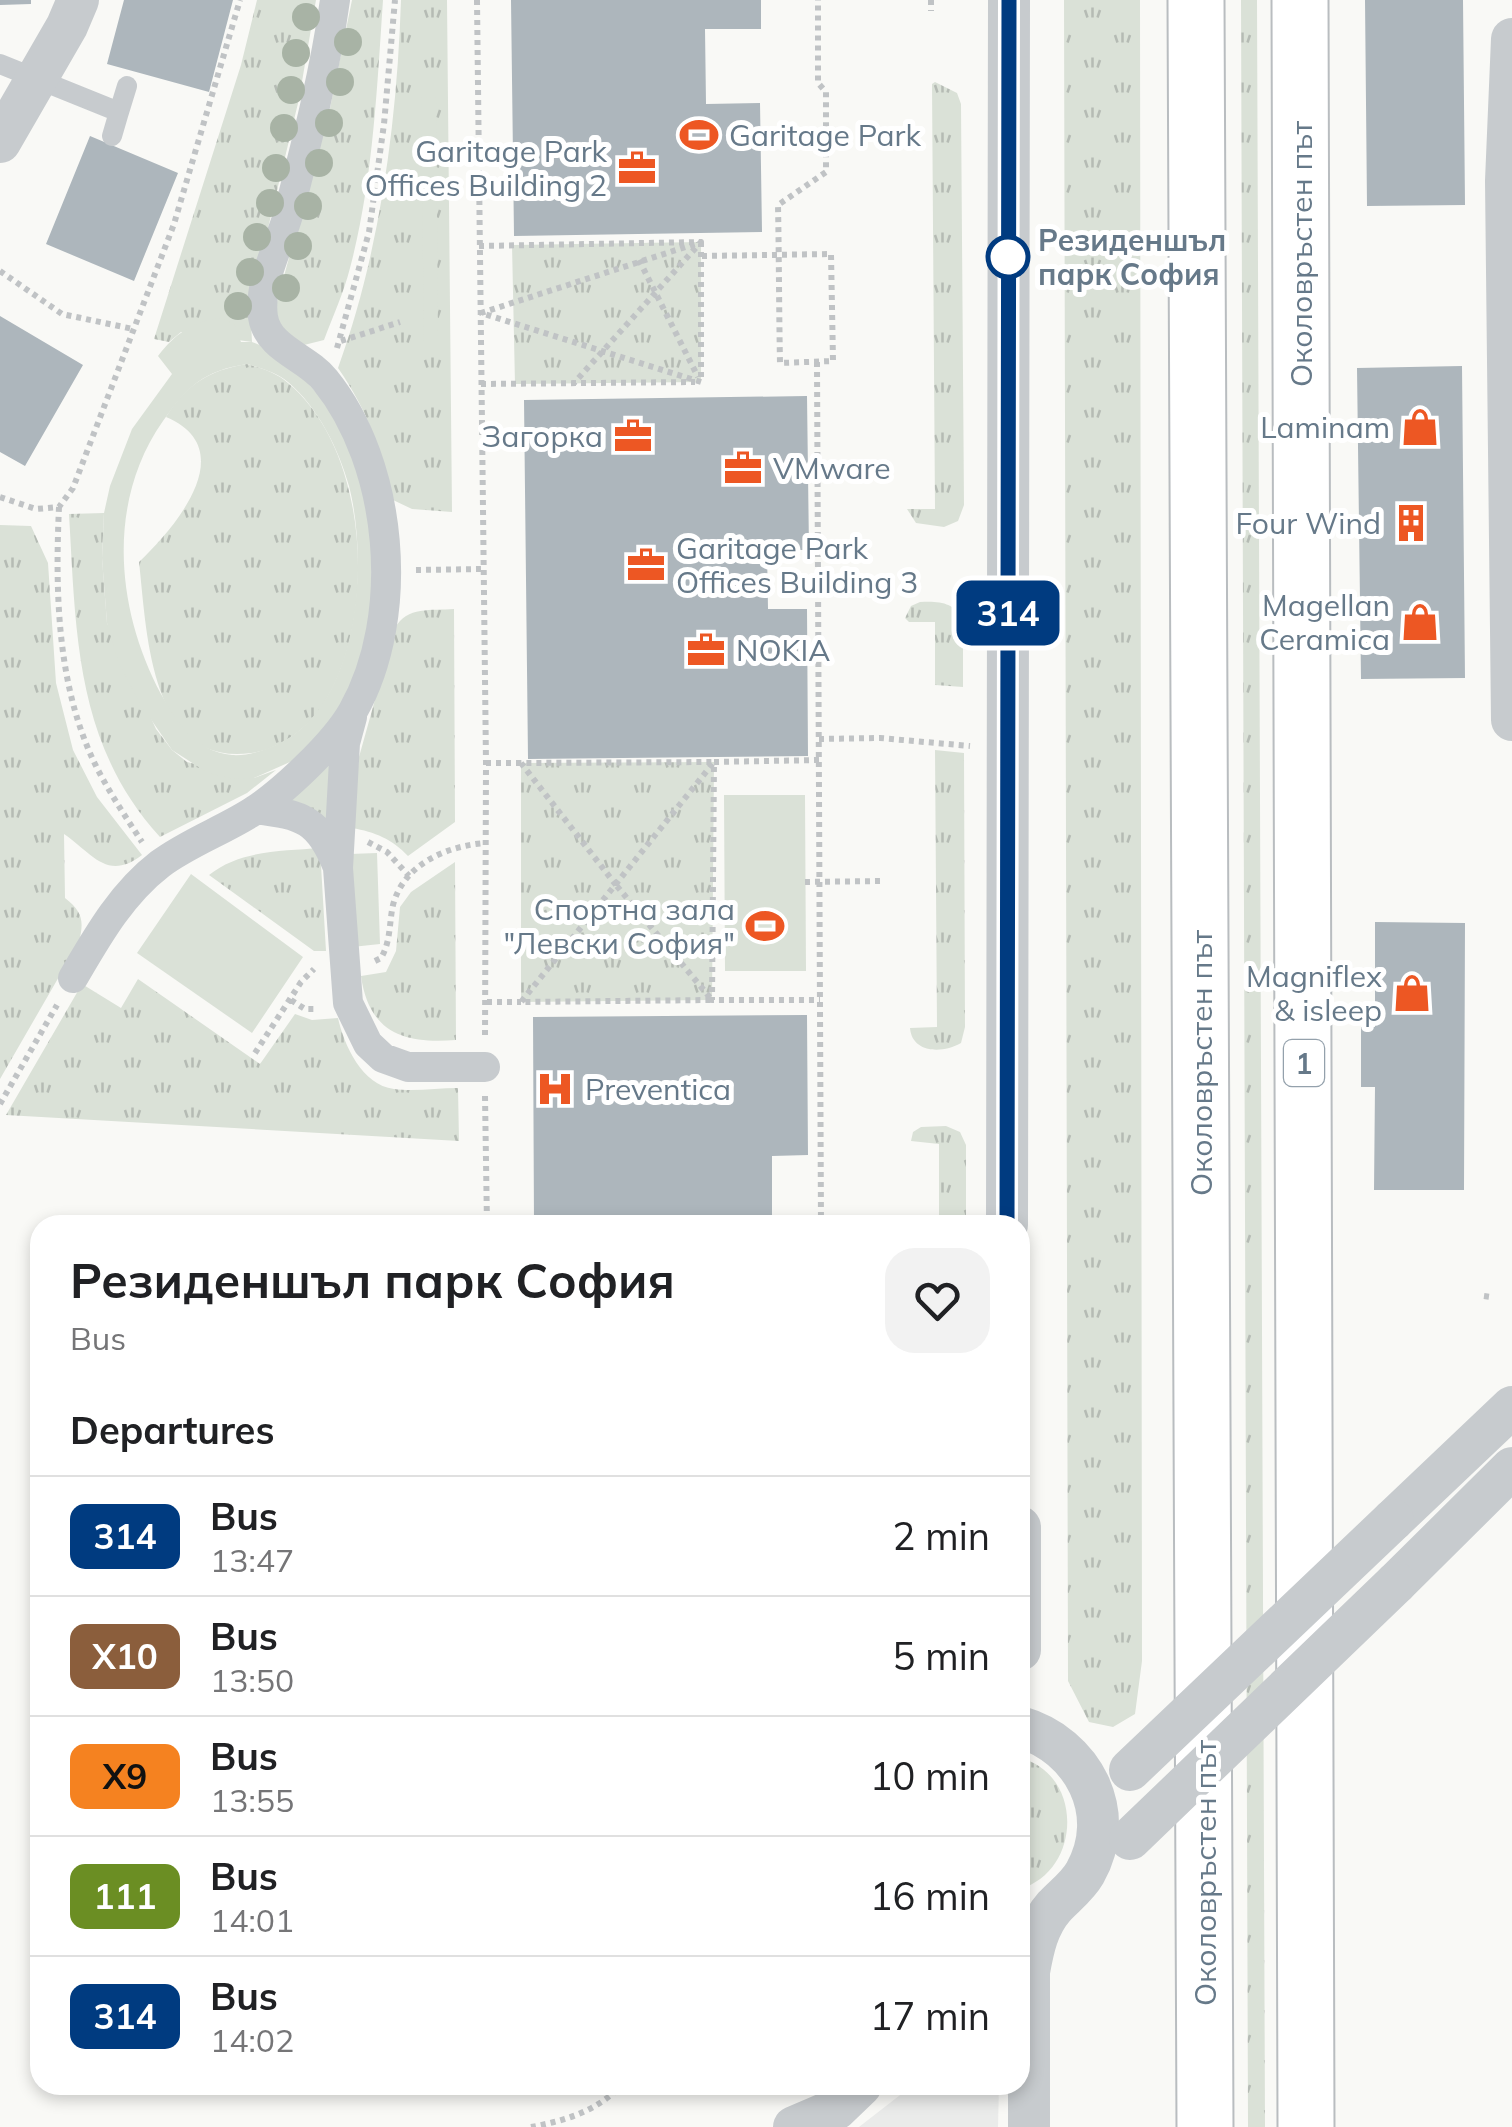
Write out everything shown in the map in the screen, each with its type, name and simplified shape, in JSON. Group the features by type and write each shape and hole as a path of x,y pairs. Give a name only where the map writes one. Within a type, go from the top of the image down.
{"highway":[{"name":"Околовръстен път","path":"1196,0 1206,2127"},
{"name":"Околовръстен път","path":"1300,0 1306,2127"}],"street":[{"path":"0,142 18,72 68,26 78,0"},
{"path":"336,0 287,217 264,290 262,312 265,328 276,343 324,378 358,431 372,464 384,534 385,571 378,642 345,742 338,868 348,1003 368,1044 383,1058 408,1067 484,1067"},
{"path":"1007,1215 1009,0"},
{"path":"1512,39 1506,181 1512,720"},
{"path":"73,978 103,926 157,866 184,847 256,810 322,749 354,710"},
{"path":"256,810 282,812 310,822 326,838 338,868"},
{"path":"1030,1723 1075,1759 1110,1776 1130,1770 1512,1407"},
{"path":"1041,1912 1130,1838 1512,1468"},
{"path":"1030,1968 1041,1912 1093,1856 1098,1815 1094,1795 1075,1759"},
{"path":"782,2127 799,2095"},
{"path":"794,2127 836,2109 851,2095"},
{"path":"1027,2095 1029,2127"}],"lane":[{"path":"18,72 119,112"},
{"path":"112,136 128,86"}],"path":[{"path":"157,866 98,769 70,690 59,595 60,507 73,488 174,224 240,0"},
{"path":"324,378 340,341 369,232 395,0"},
{"path":"477,0 487,1215"},
{"path":"702,256 778,254 830,254 833,361 780,363 778,254 778,206 826,172 826,92 818,84 818,0"},
{"path":"931,0 931,11"},
{"path":"480,246 702,242"},
{"path":"701,382 702,242"},
{"path":"480,313 702,242"},
{"path":"574,383 702,242"},
{"path":"639,260 701,382"},
{"path":"0,270 62,314 134,329"},
{"path":"480,313 701,382"},
{"path":"340,341 400,322"},
{"path":"817,362 821,1215"},
{"path":"481,384 701,382"},
{"path":"0,497 36,510 60,507"},
{"path":"385,571 483,569"},
{"path":"768,579 818,578"},
{"path":"819,739 880,738 970,746"},
{"path":"486,763 818,760"},
{"path":"521,1002 714,762"},
{"path":"712,1000 714,762"},
{"path":"521,763 616,886 712,1000"},
{"path":"806,882 881,881"},
{"path":"0,1104 73,978"},
{"path":"486,1002 820,1000"},
{"path":"530,2127 560,2122 612,2095"}],"shaded area":[{"path":"900,2095 999,2095 998,2127 859,2127"}],"green space":[{"path":"257,0 316,0 299,99 250,303 252,342 181,332 169,342 154,339 241,65"},
{"path":"352,0 383,0 369,169 358,235 342,295 324,340 304,345 285,330 275,309 330,108"},
{"path":"401,0 447,0 452,512 412,509 393,500 372,431 338,368 365,279 384,187"},
{"path":"1064,0 1140,0 1142,1661 1135,1714 1113,1727 1089,1722 1068,1681"},
{"path":"1241,0 1257,0 1265,2127 1248,2127"},
{"path":"935,82 957,93 961,104 964,505 958,521 944,527 916,523 907,509 935,509"},
{"path":"436,97 438,342 424,342 421,98"},
{"path":"701,242 701,382 515,384 512,245"},
{"path":"221,318 234,324 241,342 280,353 341,419 372,507 371,628 341,713 299,758 254,778 234,779 208,773 172,750 139,702 118,661 107,623 102,558 110,486 132,429 172,374 158,356 185,330","holes":["247,364 279,376 299,392 333,444 349,486 355,518 357,592 341,668 325,700 304,727 276,745 232,755 198,742 181,725 161,694 134,627 127,592 125,521 132,486 145,453 180,398 208,376"]},
{"path":"247,364 288,383 315,412 335,449 349,491 357,536 358,582 353,627 341,668 310,721 273,747 251,753 217,752 192,739 173,717 160,689 151,656 139,562 184,509 201,468 199,448 188,431 166,417 200,381 221,370"},
{"path":"104,513 102,558 107,623 156,729 187,762 254,778 276,770 247,793 160,837 132,801 111,764 85,685 78,644 69,514"},
{"path":"0,525 31,526 48,563 56,683 73,750 97,797 142,855 130,863 109,865 64,834 65,898 81,917 79,942 0,1079"},
{"path":"920,602 946,604 963,621 963,687 935,685 935,622 909,622 905,618 911,606"},
{"path":"454,609 455,822 408,856 383,837 352,828 359,757 395,628 413,613"},
{"path":"935,750 964,753 965,1027 961,1043 937,1050 922,1047 910,1028 937,1027"},
{"path":"334,755 327,824 310,807 288,800"},
{"path":"714,762 712,1000 521,1002 521,763"},
{"name":"Спортна зала \"Левски София\"","path":"724,795 805,795 806,971 725,971"},
{"path":"320,848 326,951 314,951 209,875 248,856"},
{"path":"377,853 380,944 352,947 350,854"},
{"path":"455,862 456,1040 405,1037 392,1031 372,1011 361,976 386,972 396,951 400,907 411,892"},
{"path":"191,874 303,957 252,1033 137,953"},
{"path":"138,979 260,1064 295,1014 312,1020 338,1018 356,1062 383,1086 409,1090 458,1088 459,1141 6,1115 82,984 121,1008"},
{"path":"946,1126 960,1132 966,1145 966,1215 939,1215 939,1144 911,1141 913,1132 921,1127"},
{"path":"1030,1762 1041,1767 1056,1783 1067,1823 1064,1844 1055,1863 1030,1884"}],"building":[{"path":"0,0 31,0 31,4 0,5"},
{"path":"124,0 233,0 209,92 107,64"},
{"name":"Garitage Park Offices Building 2","path":"511,0 761,0 761,29 705,29 706,104 760,103 762,232 514,236"},
{"path":"1365,0 1463,0 1465,205 1367,206"},
{"path":"90,136 178,173 134,281 46,244"},
{"path":"0,316 83,365 25,466 0,452"},
{"name":"Four Wind","path":"1462,366 1465,678 1361,679 1357,368"},
{"name":"Garitage Park Offices Building 3","path":"807,396 809,550 767,550 768,609 807,609 808,756 528,759 524,400"},
{"path":"1375,922 1465,923 1464,1190 1374,1190 1375,1087 1361,1087 1361,1027 1375,1027"},
{"path":"807,1015 808,1155 772,1156 772,1215 534,1215 533,1017"}],"bus line":[{"name":"314","path":"1007,1215 1009,0"}],"place":[{"name":"Garitage Park","path":"699,135"},
{"name":"Garitage Park Offices Building 2","path":"637,168"},
{"name":"Резиденшъл парк София","path":"1008,257"},
{"name":"Laminam","path":"1420,427"},
{"name":"Загорка","path":"633,436"},
{"name":"VMware","path":"743,468"},
{"name":"Four Wind","path":"1411,523"},
{"name":"Garitage Park Offices Building 3","path":"646,565"},
{"name":"Magellan Ceramica","path":"1420,622"},
{"name":"NOKIA","path":"706,650"},
{"name":"Спортна зала \"Левски София\"","path":"765,926"},
{"name":"Magniflex & isleep","path":"1412,993"},
{"name":"Preventica","path":"555,1089"}]}
